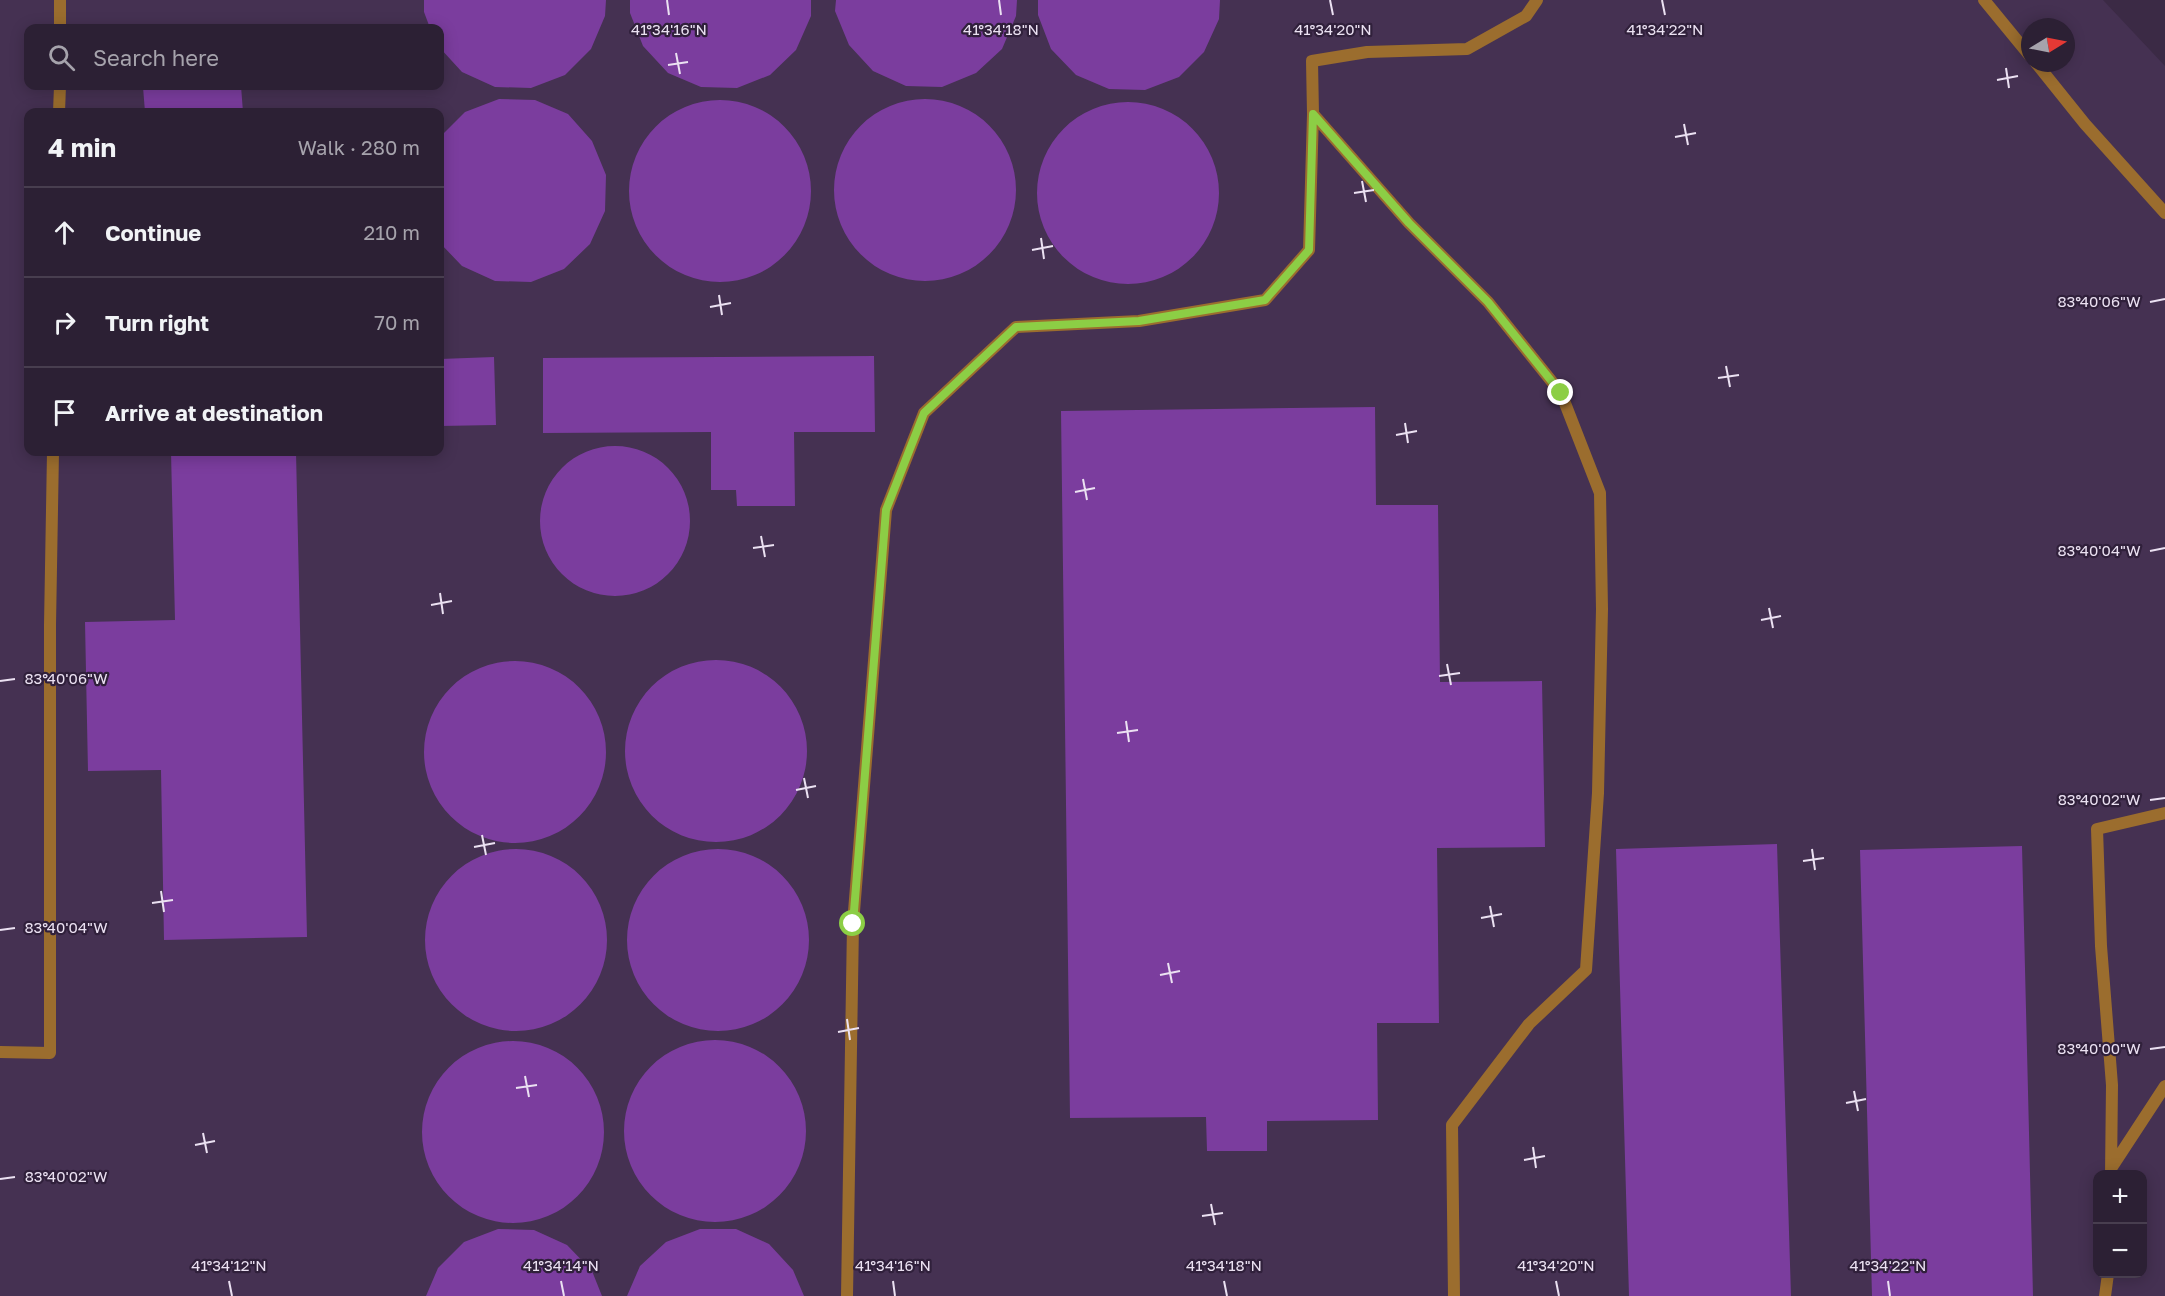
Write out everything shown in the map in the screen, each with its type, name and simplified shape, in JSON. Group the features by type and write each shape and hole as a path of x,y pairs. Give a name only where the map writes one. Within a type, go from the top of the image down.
{"lane":[{"path":"60,0 60,24"},
{"path":"847,1296 853,924 886,510 924,413 1016,327 1139,321 1265,300 1309,250 1313,114 1312,61 1367,52 1467,49 1526,16 1537,0"},
{"path":"1984,0 2021,45"},
{"path":"2043,72 2085,124 2165,213"},
{"path":"59,108 60,90"},
{"path":"1313,114 1409,223 1488,302 1561,393 1600,493 1602,609 1598,793 1586,970 1529,1024 1452,1125 1454,1296"},
{"path":"0,1052 50,1053 50,649 53,456"},
{"path":"2111,1170 2112,1085 2101,946 2097,829 2165,813"},
{"path":"2112,1170 2165,1086"},
{"path":"2105,1296 2107,1278"}],"shaded area":[{"path":"0,0 2103,0 2165,66 2165,1296 0,1296"}],"building":[{"path":"424,0 606,0 605,16 591,49 565,75 531,88 495,87 462,72 444,52 444,24 428,24 424,12"},
{"path":"630,0 811,0 811,16 796,50 770,75 737,88 701,87 668,73 643,46 630,13"},
{"path":"836,0 1017,0 1016,16 1002,49 976,73 942,87 906,86 873,71 849,45 835,11"},
{"path":"1038,0 1220,0 1219,19 1204,52 1179,77 1145,90 1109,89 1076,75 1051,49 1038,15"},
{"path":"143,90 241,90 243,108 145,108"},
{"path":"499,99 535,100 568,114 592,141 606,175 605,211 590,244 564,269 531,282 495,281 462,266 444,247 444,133 465,112"},
{"path":"925,99 943,100 960,106 976,114 990,125 1001,139 1009,155 1015,172 1015,208 1009,225 1001,241 990,255 976,266 960,274 943,280 925,281 907,280 890,274 874,266 860,255 849,241 841,225 835,208 834,190 835,172 841,155 849,139 860,125 874,114 890,106 907,100"},
{"path":"720,100 738,101 755,107 771,115 785,126 796,140 804,156 810,173 810,209 804,226 796,242 785,256 771,267 755,275 738,281 720,282 702,281 685,275 669,267 655,256 644,242 636,226 630,209 629,191 630,173 636,156 644,140 655,126 669,115 685,107 702,101"},
{"path":"1128,102 1146,103 1163,109 1179,117 1193,128 1204,142 1212,158 1218,175 1218,211 1212,228 1204,244 1193,258 1179,269 1163,277 1146,283 1128,284 1110,283 1093,277 1077,269 1063,258 1052,244 1044,228 1038,211 1037,193 1038,175 1044,158 1052,142 1063,128 1077,117 1093,109 1110,103"},
{"path":"874,356 875,432 794,432 795,506 737,506 736,490 711,490 711,432 543,433 543,358"},
{"path":"494,357 496,425 444,426 444,359"},
{"path":"1375,407 1376,505 1438,505 1440,682 1542,681 1545,847 1437,848 1439,1023 1377,1023 1378,1120 1267,1121 1267,1151 1207,1151 1206,1117 1070,1118 1061,411"},
{"path":"615,446 644,452 668,468 684,492 690,521 684,550 668,574 644,590 615,596 586,590 562,574 546,550 540,521 546,492 562,468 586,452"},
{"path":"171,456 296,456 307,937 164,940 161,770 88,771 85,622 175,620"},
{"path":"716,660 734,661 751,667 767,675 781,686 792,700 800,716 806,733 806,769 800,786 792,802 781,816 767,827 751,835 734,841 716,842 698,841 681,835 665,827 651,816 640,802 632,786 626,769 625,751 626,733 632,716 640,700 651,686 665,675 681,667 698,661"},
{"path":"515,661 533,662 550,668 566,676 580,687 591,701 599,717 605,734 605,770 599,787 591,803 580,817 566,828 550,836 533,842 515,843 497,842 480,836 464,828 450,817 439,803 431,787 425,770 424,752 425,734 431,717 439,701 450,687 464,676 480,668 497,662"},
{"path":"1777,844 1791,1296 1629,1296 1616,849"},
{"path":"2022,846 2033,1296 1872,1296 1860,850"},
{"path":"516,849 534,850 551,856 567,864 581,875 592,889 600,905 606,922 606,958 600,975 592,991 581,1005 567,1016 551,1024 534,1030 516,1031 498,1030 481,1024 465,1016 451,1005 440,991 432,975 426,958 425,940 426,922 432,905 440,889 451,875 465,864 481,856 498,850"},
{"path":"718,849 736,850 753,856 769,864 783,875 794,889 802,905 808,922 808,958 802,975 794,991 783,1005 769,1016 753,1024 736,1030 718,1031 700,1030 683,1024 667,1016 653,1005 642,991 634,975 628,958 627,940 628,922 634,905 642,889 653,875 667,864 683,856 700,850"},
{"path":"715,1040 733,1041 750,1047 766,1055 780,1066 791,1080 799,1096 805,1113 805,1149 799,1166 791,1182 780,1196 766,1207 750,1215 733,1221 715,1222 697,1221 680,1215 664,1207 650,1196 639,1182 631,1166 625,1149 624,1131 625,1113 631,1096 639,1080 650,1066 664,1055 680,1047 697,1041"},
{"path":"513,1041 531,1042 548,1048 564,1056 578,1067 589,1081 597,1097 603,1114 603,1150 597,1167 589,1183 578,1197 564,1208 548,1216 531,1222 513,1223 495,1222 478,1216 462,1208 448,1197 437,1183 429,1167 423,1150 422,1132 423,1114 429,1097 437,1081 448,1067 462,1056 478,1048 495,1042"},
{"path":"498,1229 534,1230 567,1245 592,1271 602,1296 426,1296 438,1268 464,1242"},
{"path":"700,1229 736,1229 769,1244 793,1270 804,1296 627,1296 640,1266 666,1242"}],"route":[{"path":"853,924 886,510 924,413 1016,327 1139,321 1265,300 1309,250 1313,114 1409,223 1488,302 1561,393"}]}
